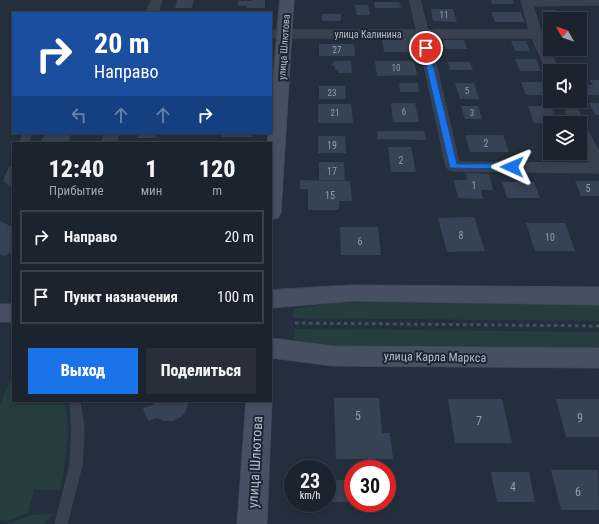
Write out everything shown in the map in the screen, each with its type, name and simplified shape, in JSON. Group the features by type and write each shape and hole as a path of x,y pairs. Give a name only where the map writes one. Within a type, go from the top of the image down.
{"main road":[{"name":"улица Шлютова","path":"272,187 278,34 287,0"},
{"path":"272,299 352,293 599,296"},
{"path":"0,313 12,313"},
{"name":"улица Карла Маркса","path":"272,348 333,356 599,358"},
{"name":"улица Шлютова","path":"252,524 259,402"}],"street":[{"path":"152,12 157,0"},
{"path":"415,0 453,166 599,168 587,142"},
{"path":"550,64 536,34 527,2 599,2"},
{"name":"улица Калинина","path":"278,34 536,34"}],"lane":[{"path":"12,171 8,181 12,184"},
{"path":"61,524 76,465 78,429 75,402"}],"path":[{"path":"294,323 599,326"}],"green space":[{"path":"344,301 599,304 599,321 293,318 294,309"},
{"path":"294,329 599,332 599,350 315,347 302,344 294,339"},
{"path":"12,374 12,402 64,402 68,423 66,456 60,490 34,490 28,513 5,522 0,519 0,406"},
{"path":"54,514 43,524 7,524 31,515"}],"building":[{"path":"177,0 194,0 192,8 175,8"},
{"path":"265,0 265,8 247,8 247,6 238,6 238,1"},
{"path":"491,0 513,0 514,4 492,4"},
{"path":"374,2 399,2 401,8 375,8"},
{"path":"355,5 368,5 370,15 357,15"},
{"path":"431,9 453,9 457,22 433,21"},
{"path":"543,10 555,10 556,12 544,12"},
{"path":"491,12 521,12 525,22 495,22"},
{"path":"322,14 341,14 341,21 322,21"},
{"path":"382,38 413,39 416,52 384,52"},
{"path":"443,40 464,40 467,49 445,49"},
{"path":"511,41 526,41 530,51 515,51"},
{"path":"319,44 354,44 355,56 319,56"},
{"path":"515,59 536,59 541,71 520,71"},
{"path":"335,61 351,61 352,73 338,73 338,70 335,70 335,67 332,65"},
{"path":"375,61 414,61 417,75 377,76"},
{"path":"448,62 470,62 473,70 450,70"},
{"path":"590,80 599,80 599,95 587,95 587,85 593,85"},
{"path":"521,82 543,82 543,95 526,95"},
{"path":"399,83 418,83 419,92 400,92"},
{"path":"455,83 474,83 479,99 460,99"},
{"path":"319,86 345,86 346,99 319,99"},
{"path":"391,103 415,103 419,122 393,122"},
{"path":"589,103 599,103 599,115 595,115"},
{"path":"318,104 351,104 353,123 318,123"},
{"path":"461,106 478,106 482,119 465,119"},
{"path":"528,106 543,106 543,108 552,108 555,116 543,116 543,123 534,123"},
{"path":"377,131 424,131 426,140 378,139"},
{"path":"45,134 74,134 71,135 68,142 41,142"},
{"path":"138,134 157,134 156,138 137,138"},
{"path":"222,134 253,134 253,137 222,137"},
{"path":"465,135 503,135 509,152 470,152"},
{"path":"318,136 345,136 346,153 318,153"},
{"path":"388,147 411,147 416,172 391,172"},
{"path":"319,162 344,162 345,180 319,180"},
{"path":"466,173 489,174 493,190 481,190 483,199 458,198 454,180 467,180"},
{"path":"300,180 350,181 352,201 339,201 339,210 308,210 308,189 300,189"},
{"path":"575,181 599,181 599,196 581,196"},
{"path":"502,182 534,182 540,198 507,198"},
{"path":"474,217 485,251 447,252 438,218"},
{"path":"0,221 12,227 12,251 5,256 0,254"},
{"path":"526,223 565,223 575,251 535,251"},
{"path":"340,227 378,227 381,255 341,255"},
{"path":"334,398 379,398 382,433 390,433 393,459 336,459"},
{"path":"448,399 502,399 512,443 455,443"},
{"path":"556,399 599,399 599,437 566,437"},
{"path":"154,402 187,402 188,404 186,411 181,417 173,421 164,421 157,418 148,421 143,408 153,405"},
{"path":"551,470 598,470 599,510 561,510"},
{"path":"491,472 529,472 535,502 497,502"},
{"path":"336,480 344,480 344,502 336,502"}],"route":[{"path":"426,48 453,166 512,167"}]}
